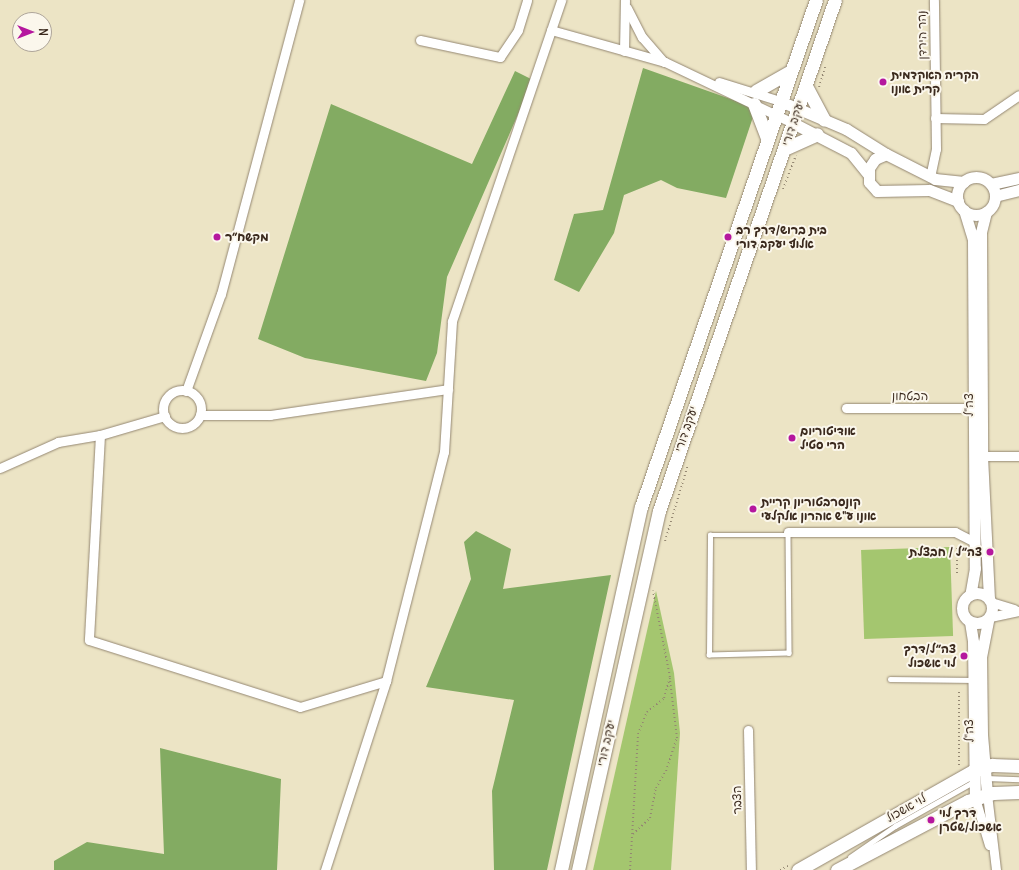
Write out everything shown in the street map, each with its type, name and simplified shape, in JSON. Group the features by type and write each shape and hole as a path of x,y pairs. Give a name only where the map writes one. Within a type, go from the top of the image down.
{"main road":[{"name":"יעקב דורי","path":"561,870 641,506 767,138 816,0"},
{"name":"יעקב דורי","path":"578,870 659,511 835,0"},
{"path":"767,138 755,97 791,71"},
{"path":"806,86 824,120"},
{"path":"784,149 817,134"},
{"name":"לוי אשכול","path":"798,870 979,774 1019,766"},
{"name":"לוי אשכול","path":"837,870 981,796 1019,792"}],"street":[{"path":"186,391 220,294 299,0"},
{"path":"420,40 500,57 518,30 527,0"},
{"path":"325,870 386,681 444,452 452,321 561,0"},
{"name":"נהר הירדן","path":"930,177 936,149 934,0"},
{"path":"624,51 626,4"},
{"path":"626,4 642,37 666,62"},
{"path":"551,30 666,62 704,79 755,97 780,101 872,143 886,154 930,177 964,182 980,178 991,184 1019,178"},
{"path":"704,79 755,97 776,114 851,153 868,174"},
{"path":"935,118 984,118 1019,95"},
{"path":"886,154 874,159 868,174 869,182 877,191 929,190 961,206 975,215 986,212 995,196 1019,190"},
{"path":"961,206 958,191 964,182"},
{"path":"991,184 995,196"},
{"name":"צה\"ל","path":"961,206 973,240 975,578 970,595"},
{"name":"צה\"ל","path":"986,212 981,232 982,456 990,600"},
{"path":"200,415 270,415 448,389"},
{"path":"186,391 200,402 200,415 193,425 180,428 165,416 164,406 170,396 186,391"},
{"name":"הבטחון","path":"846,408 974,408"},
{"path":"0,468 58,442 100,435 165,416"},
{"path":"100,435 89,640 300,707 386,681"},
{"path":"982,456 1019,456"},
{"path":"955,532 974,519"},
{"path":"788,533 955,532 975,542"},
{"path":"979,593 990,600 1019,610 989,618 979,624 970,622 962,606 970,595 979,593"},
{"path":"989,618 990,600"},
{"name":"צה\"ל","path":"979,774 982,657 989,618"},
{"name":"צה\"ל","path":"970,622 979,774"},
{"name":"הצבר","path":"748,730 751,870"},
{"path":"979,774 981,796 995,867"}],"lane":[{"path":"788,533 789,654 709,655 710,535 788,533"},
{"path":"890,679 973,680"},
{"path":"832,870 880,835 979,774 1019,779"}],"path":[{"path":"782,192 801,141"},
{"path":"664,545 689,461"},
{"path":"957,548 957,575"},
{"path":"633,834 650,818 656,788 666,771 677,738 670,677 652,588 648,602"},
{"path":"630,870 638,734 648,712 664,698 670,677"},
{"path":"959,692 959,770"}],"green space":[{"path":"643,68 756,108 726,198 677,188 661,180 624,195 614,233 579,292 554,280 574,214 603,210"},
{"path":"515,71 533,80 447,277 437,353 426,381 305,358 258,339 331,104 472,164"},
{"path":"476,531 511,549 503,589 611,575 547,870 494,870 492,791 514,700 426,687 471,579 464,542"},
{"path":"950,547 953,636 864,639 861,550"},
{"path":"656,591 674,673 680,733 671,870 593,870"},
{"path":"160,748 281,779 277,870 54,870 54,861 87,842 164,854"}],"place":[{"name":"הקריה האקדמית קרית אונו","path":"883,82"},
{"name":"מקשח״ר","path":"217,237"},
{"name":"בית ברוש/דרך רב אלוף יעקב דורי","path":"728,237"},
{"name":"אודיטוריום הרי סטיל","path":"792,438"},
{"name":"קונסרבטוריון קריית אונו ע\"ש אהרון אלקלעי","path":"753,509"},
{"name":"צה״ל / חבצלת","path":"990,552"},
{"name":"צה״ל/דרך לוי אשכול","path":"964,656"},
{"name":"דרך לוי אשכול/שטרן","path":"931,820"}]}
